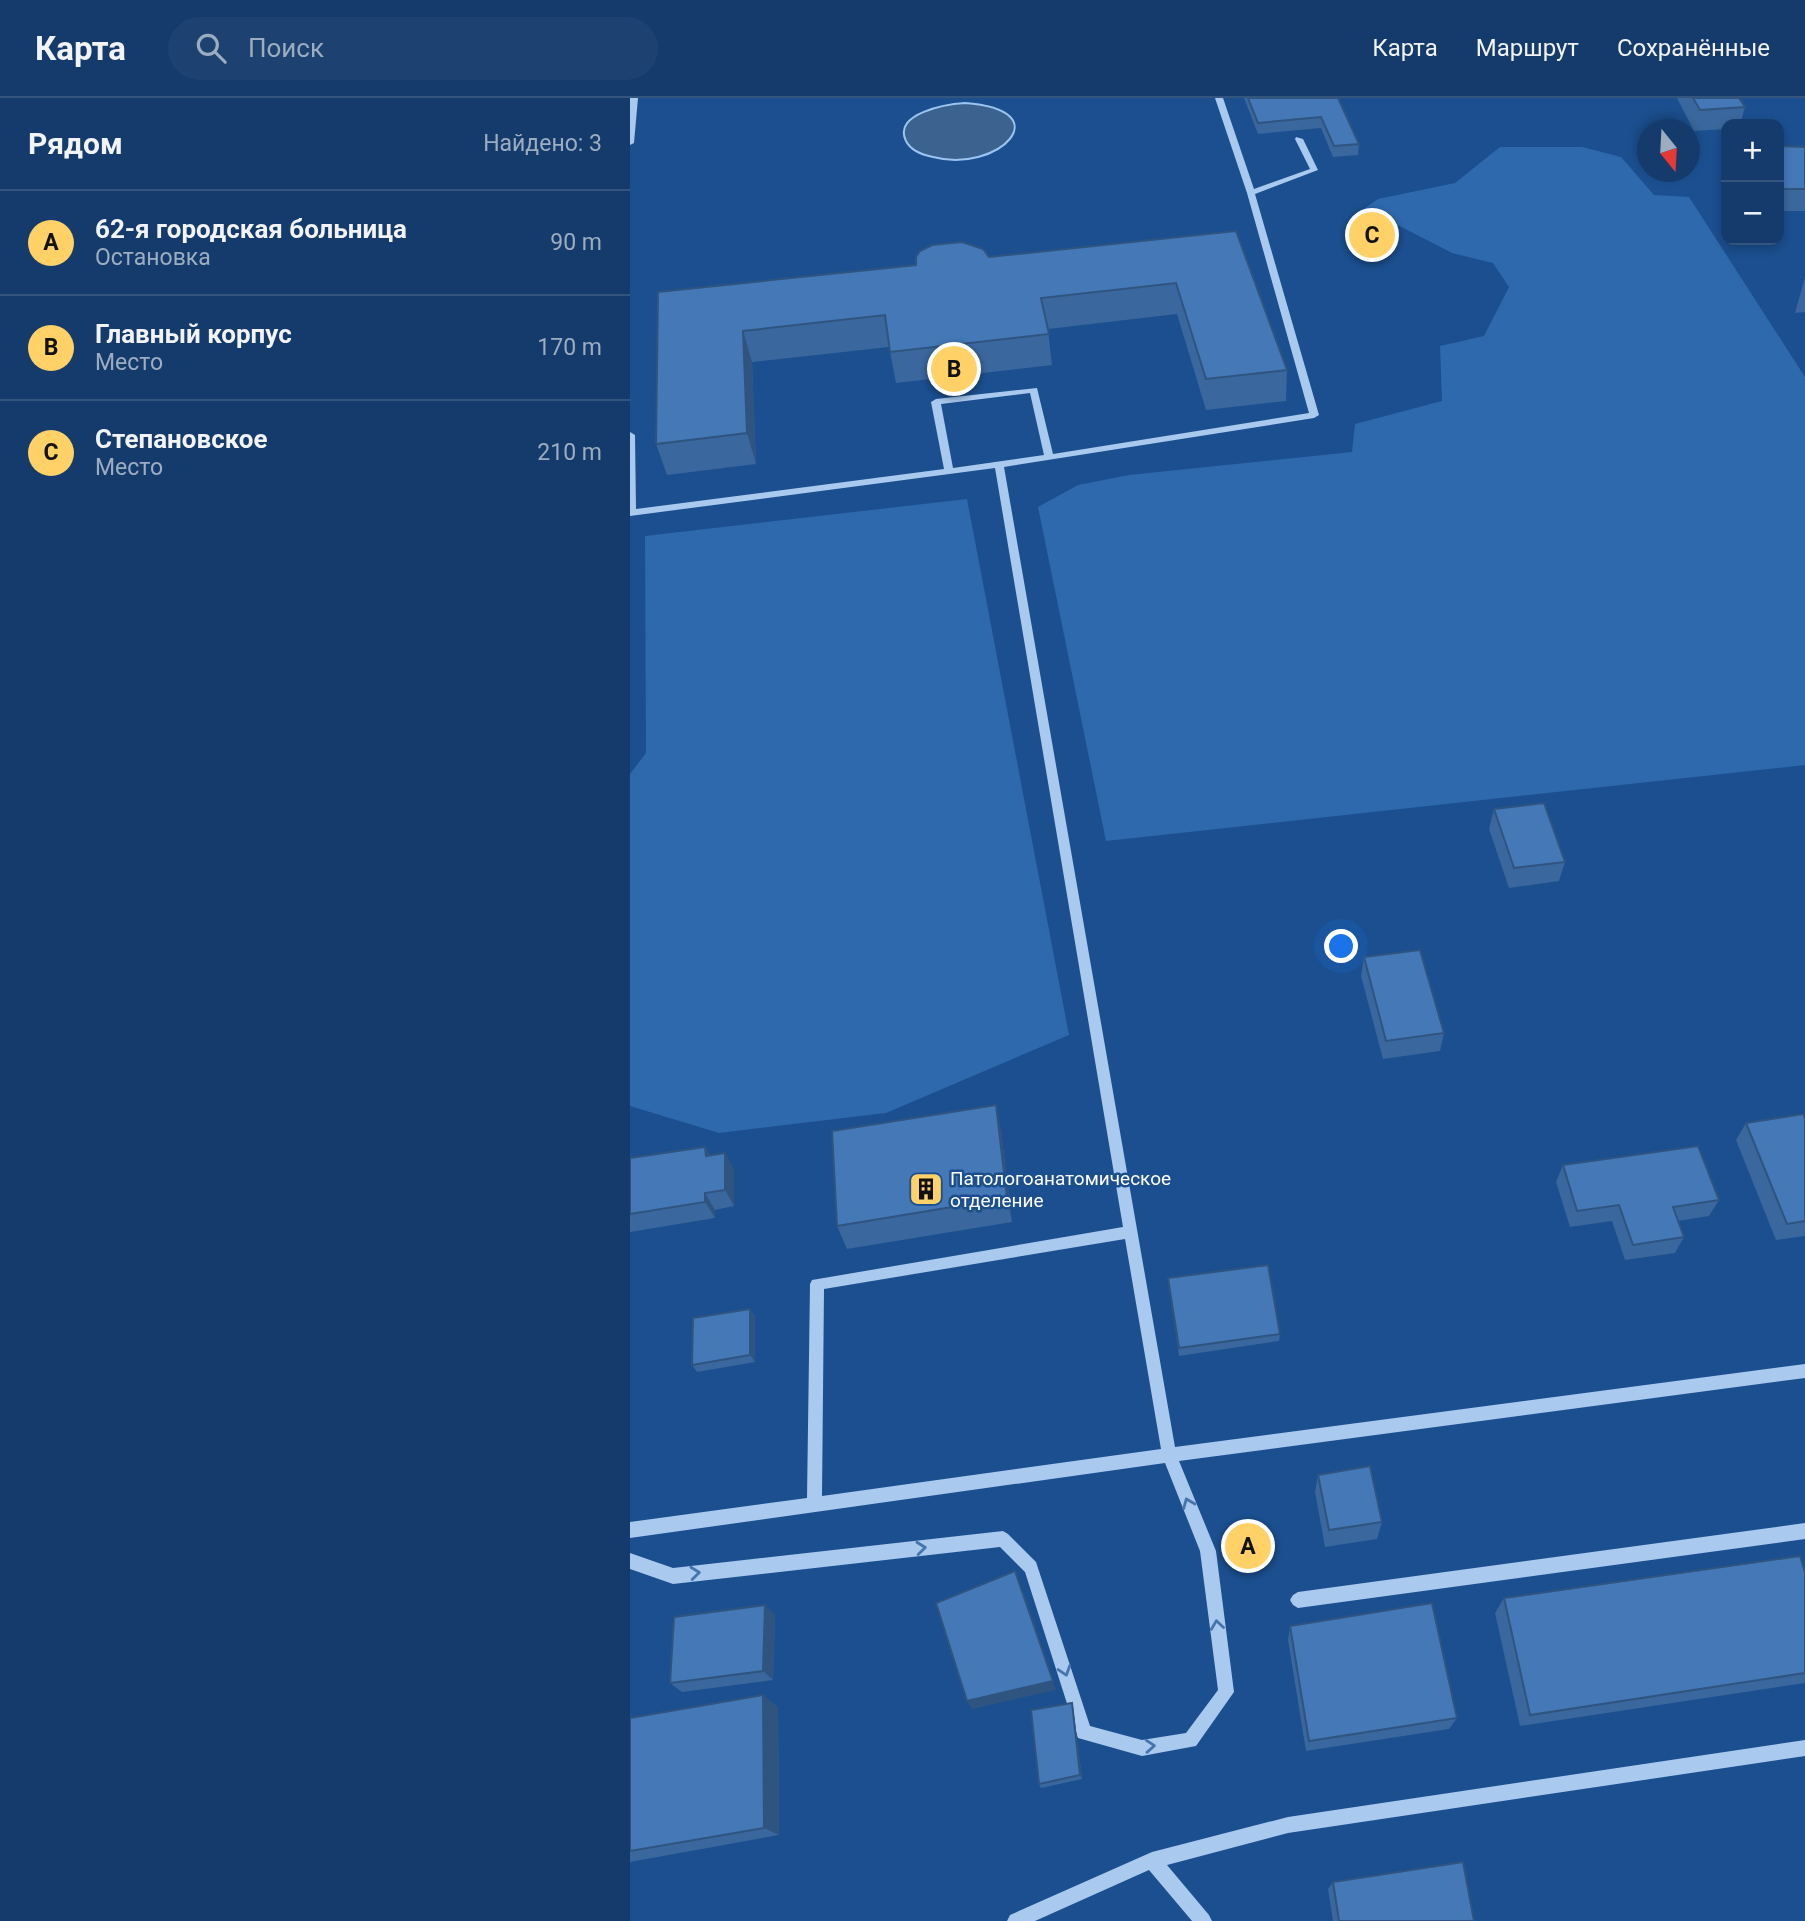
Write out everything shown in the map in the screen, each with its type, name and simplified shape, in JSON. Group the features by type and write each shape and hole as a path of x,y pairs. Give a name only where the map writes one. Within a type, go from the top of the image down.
{"street":[{"path":"630,143 634,98"},
{"path":"630,435 630,513 999,465 1314,415 1251,193 1219,98"},
{"path":"1251,193 1314,170 1299,139"},
{"path":"948,471 936,402 1034,390 1049,457"},
{"path":"814,1504 817,1284 1130,1232 999,465"},
{"path":"630,1530 1168,1455 1805,1371"},
{"path":"630,1561 673,1576 1003,1539 1031,1567 1084,1731 1142,1748 1190,1740 1226,1692 1208,1552 1168,1455"},
{"path":"1016,1921 1152,1860 1288,1825 1805,1748"},
{"path":"1152,1860 1203,1921"}],"lane":[{"path":"1130,1232 1168,1455"},
{"path":"1298,1600 1805,1531"}],"shaded area":[{"path":"965,103 994,108 1010,117 1015,128 1010,139 997,149 979,157 957,160 925,155 908,144 904,131 907,123 914,117 935,108"},
{"path":"1500,147 1582,147 1621,157 1637,175 1637,182 1643,182 1654,195 1689,197 1805,377 1805,765 1106,841 1038,507 1078,485 1129,475 1352,452 1355,424 1442,401 1440,346 1484,336 1509,287 1493,263 1452,253 1388,220 1364,221 1354,216 1378,199 1455,183"},
{"path":"967,499 1069,1035 886,1113 719,1133 630,1106 630,774 646,753 645,536"}],"building":[{"path":"1248,98 1338,98 1359,144 1334,146 1321,117 1258,123"},
{"path":"1693,98 1739,98 1745,107 1700,110"},
{"path":"1784,146 1805,147 1805,189 1784,189"},
{"path":"1236,231 1287,370 1206,379 1176,283 1041,298 1049,334 890,352 885,315 743,331 747,433 656,444 658,292 916,265 916,257 920,251 932,245 962,242 983,249 989,257"},
{"path":"1544,803 1565,862 1514,868 1494,809"},
{"path":"1420,950 1444,1033 1386,1041 1364,957"},
{"name":"Патологоанатомическое отделение","path":"996,1105 1007,1198 837,1226 832,1131"},
{"path":"1803,1114 1805,1221 1787,1224 1746,1123"},
{"path":"1698,1146 1719,1200 1673,1207 1684,1237 1633,1245 1619,1205 1577,1211 1563,1165"},
{"path":"705,1147 706,1156 725,1153 725,1190 705,1193 705,1202 630,1214 630,1158"},
{"path":"1268,1265 1280,1334 1179,1348 1168,1278"},
{"path":"750,1309 750,1355 692,1365 693,1318"},
{"path":"1370,1466 1382,1522 1329,1530 1318,1475"},
{"path":"1800,1556 1805,1572 1805,1673 1530,1715 1504,1598"},
{"path":"1015,1571 1053,1681 967,1701 936,1603"},
{"path":"1432,1603 1457,1718 1309,1741 1290,1626"},
{"path":"765,1605 763,1671 670,1683 674,1617"},
{"path":"763,1695 764,1828 630,1851 630,1718"},
{"path":"1072,1703 1080,1775 1039,1784 1031,1710"},
{"path":"1463,1862 1474,1921 1339,1921 1333,1882"}],"place":[{"name":"Степановское","path":"1372,235"},
{"name":"Главный корпус","path":"954,369"},
{"name":"Патологоанатомическое отделение","path":"926,1189"},
{"name":"62-я городская больница","path":"1248,1546"}]}
